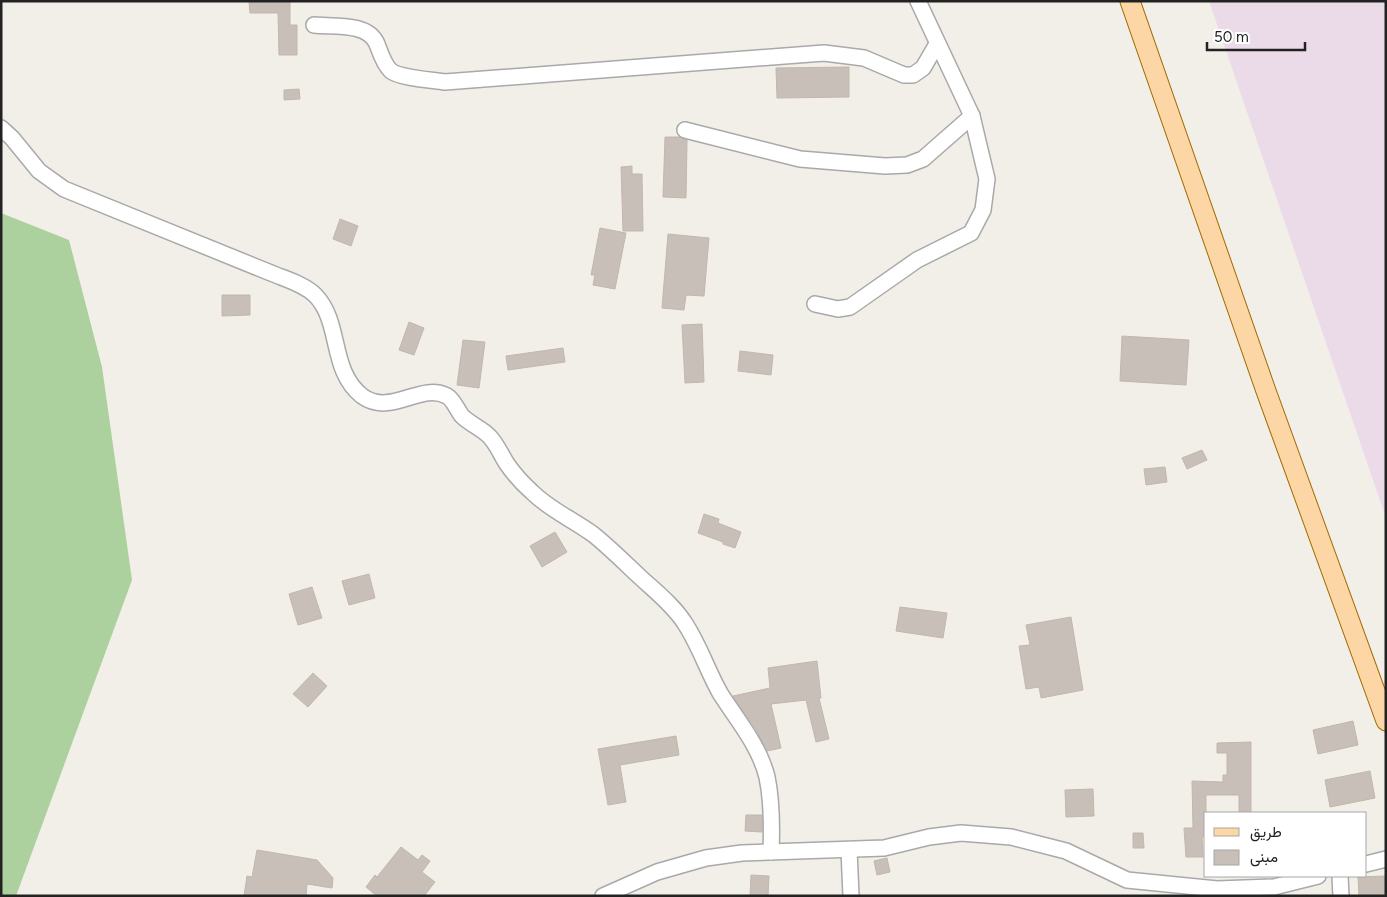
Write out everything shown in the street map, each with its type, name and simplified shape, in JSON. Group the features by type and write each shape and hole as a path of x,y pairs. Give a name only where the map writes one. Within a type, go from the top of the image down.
{"main road":[{"path":"1130,1 1266,392 1386,721"}],"street":[{"path":"816,304 838,310 850,307 917,260 971,233 983,210 987,178 972,116 918,1"},
{"path":"314,25 362,29 374,38 383,58 392,71 408,76 444,82 824,53 864,58 904,75 914,75 924,68 938,44"},
{"path":"685,130 800,159 885,166 907,165 923,158 972,116"},
{"path":"1,128 12,138 39,171 64,189 304,287 315,295 323,306 348,380 360,394 374,403 384,404 431,393 446,396 462,416 489,435 508,465 533,493 544,503 593,535 676,611 688,629 721,694 759,755 767,776 772,826 771,852"},
{"path":"603,896 656,872 706,858 742,853 884,848 928,837 961,833 1011,837 1066,851 1127,880 1216,889 1274,887 1314,877"},
{"path":"849,850 851,896"},
{"path":"1367,864 1386,858"},
{"path":"1340,877 1341,896"}],"shaded area":[{"path":"1209,1 1386,1 1386,518"}],"green space":[{"path":"1,213 69,240 102,367 132,580 16,896 1,896"}],"building":[{"path":"249,1 290,1 290,25 297,25 297,55 279,55 278,13 250,13"},
{"path":"849,67 849,97 777,98 776,68"},
{"path":"299,89 300,99 284,100 284,90"},
{"path":"665,137 680,137 687,140 686,198 663,197"},
{"path":"632,166 632,174 642,174 643,231 623,231 621,167"},
{"path":"340,219 358,226 351,246 333,239"},
{"path":"600,228 626,233 615,289 593,285 595,275 591,275"},
{"path":"668,234 709,238 704,296 686,295 684,310 662,308"},
{"path":"222,295 250,295 250,315 222,316"},
{"path":"409,322 424,328 414,355 399,350"},
{"path":"702,324 704,382 685,383 682,325"},
{"path":"1122,336 1189,340 1186,385 1120,381"},
{"path":"463,340 485,342 479,388 457,385"},
{"path":"563,348 565,362 508,370 506,356"},
{"path":"740,351 773,355 771,375 738,371"},
{"path":"1202,450 1207,460 1187,469 1182,458"},
{"path":"1165,467 1167,482 1146,485 1144,469"},
{"path":"704,514 719,519 718,523 741,532 735,548 698,533"},
{"path":"555,532 567,552 542,567 530,546"},
{"path":"369,574 375,598 349,605 342,581"},
{"path":"312,587 322,618 298,625 289,594"},
{"path":"900,607 947,613 943,638 896,631"},
{"path":"1071,617 1083,690 1041,698 1039,687 1026,689 1019,646 1030,645 1026,625"},
{"path":"817,661 821,698 819,698 829,739 816,742 806,700 771,704 781,748 767,751 755,728 733,696 770,688 768,668"},
{"path":"313,673 327,686 308,707 293,694"},
{"path":"1353,721 1358,745 1318,754 1313,730"},
{"path":"676,736 679,755 620,765 626,802 608,805 598,749"},
{"path":"1251,742 1251,812 1239,812 1239,795 1206,795 1204,836 1202,837 1203,857 1186,857 1184,828 1193,828 1192,781 1223,782 1223,775 1227,775 1227,753 1217,753 1217,743"},
{"path":"1370,771 1375,798 1330,807 1325,780"},
{"path":"1093,789 1094,816 1066,817 1065,790"},
{"path":"746,815 762,815 762,832 745,831"},
{"path":"1133,833 1143,833 1144,848 1133,848"},
{"path":"401,847 418,860 422,855 430,861 422,872 435,882 424,896 377,896 366,887 375,875 377,877"},
{"path":"257,850 317,860 333,878 332,888 307,884 306,896 244,896 247,876 252,877"},
{"path":"887,858 890,872 877,875 874,861"},
{"path":"751,875 769,876 768,896 750,896"},
{"path":"1386,876 1384,896 1359,896 1358,877"}]}
